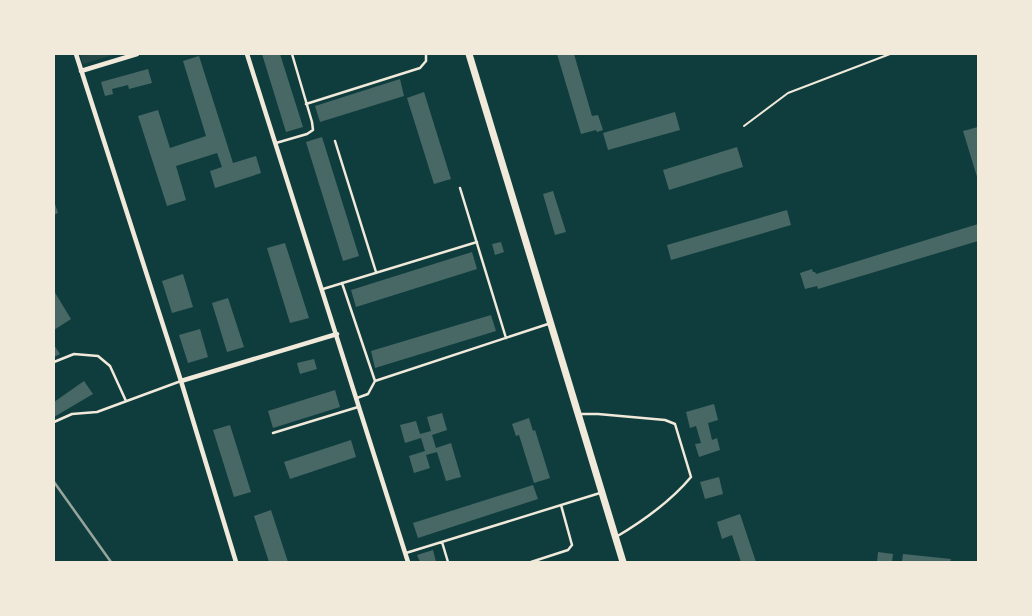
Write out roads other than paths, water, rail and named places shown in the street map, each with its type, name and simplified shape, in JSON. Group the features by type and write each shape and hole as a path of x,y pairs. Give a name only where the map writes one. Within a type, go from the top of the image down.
{"main road":[{"path":"468,54 623,562"}],"street":[{"path":"76,54 181,381 236,562"},
{"path":"82,71 137,54"},
{"path":"247,54 408,562"},
{"path":"181,381 337,334"}],"lane":[{"path":"276,143 307,134 313,130 292,54"},
{"path":"306,104 420,68 426,61 426,54"},
{"path":"335,141 376,272"},
{"path":"460,188 506,338"},
{"path":"323,289 477,242"},
{"path":"342,283 375,381"},
{"path":"357,398 368,394 375,381 550,323"},
{"path":"54,362 74,354 98,356 110,366 126,401"},
{"path":"54,422 72,414 97,412 181,381"},
{"path":"273,433 359,406"},
{"path":"578,414 665,420 675,424 691,477 683,487 639,522 615,537"},
{"path":"406,553 602,493"},
{"path":"531,562 568,550 572,545 561,505"},
{"path":"442,542 448,562"}],"railway":[{"path":"54,482 111,562"}]}
